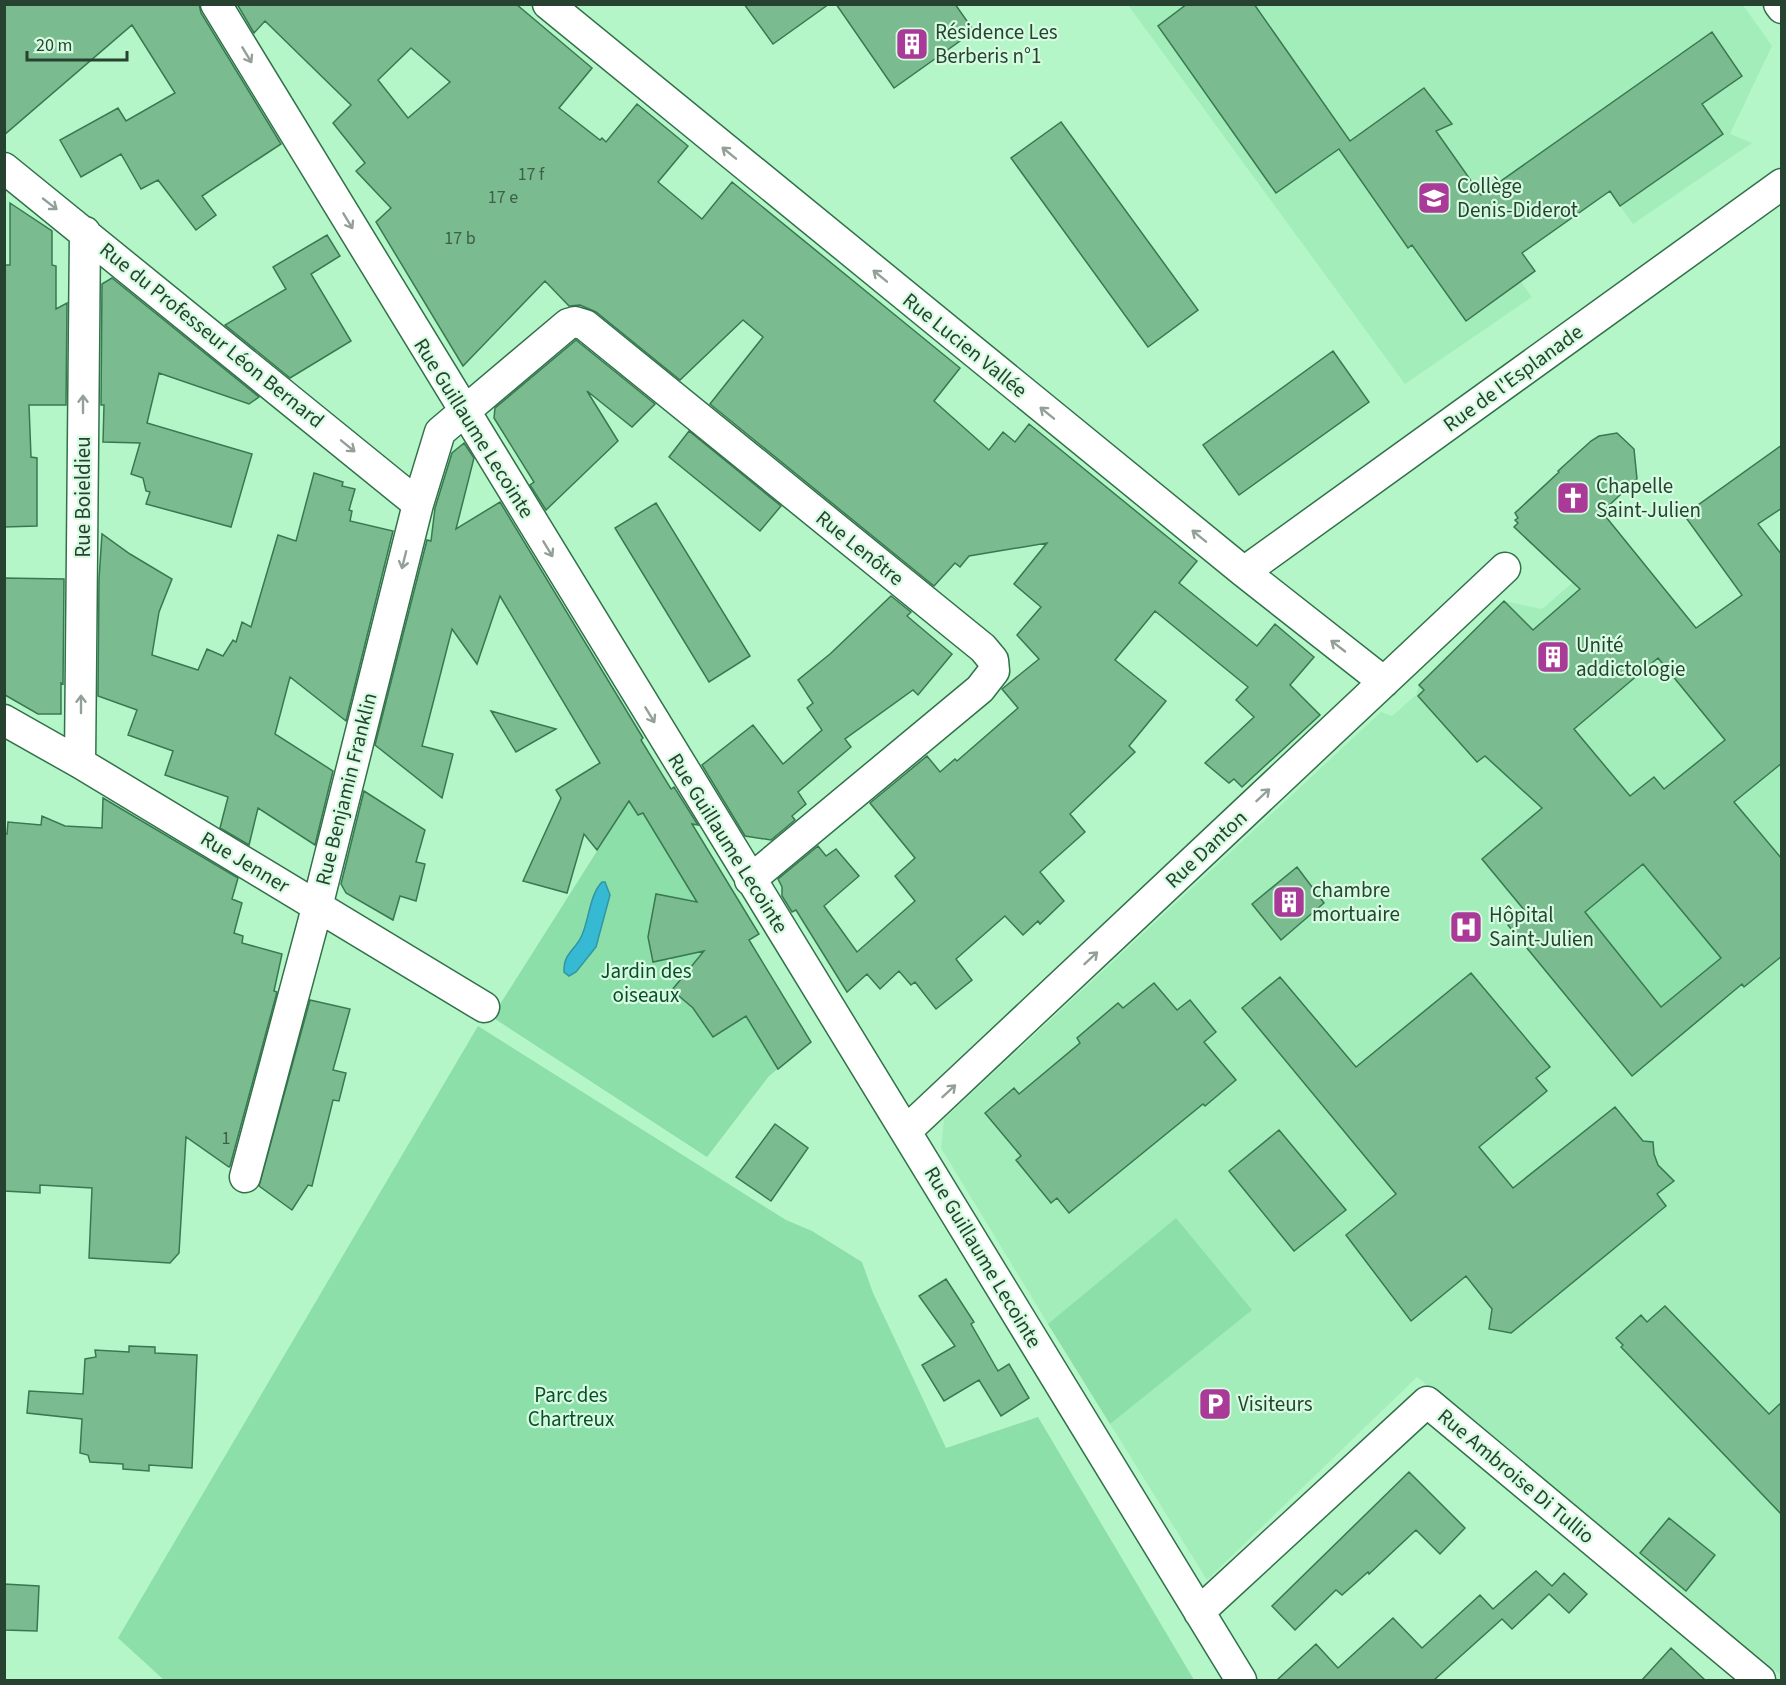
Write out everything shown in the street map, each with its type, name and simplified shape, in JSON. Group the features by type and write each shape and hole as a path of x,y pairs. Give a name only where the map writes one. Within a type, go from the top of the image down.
{"street":[{"name":"Rue Guillaume Lecointe","path":"216,4 1241,1680"},
{"name":"Rue Lucien Vallée","path":"548,4 1244,572 1384,682"},
{"name":"Rue du Professeur Léon Bernard","path":"4,168 418,504"},
{"name":"Rue de l'Esplanade","path":"1244,572 1782,184"},
{"name":"Rue Boieldieu","path":"80,763 85,232"},
{"name":"Rue Lenôtre","path":"464,411 568,324 575,322 585,325 983,648 993,660 994,671 980,689 750,880"},
{"name":"Rue Benjamin Franklin","path":"245,1178 317,905 418,504 440,432 464,411"},
{"name":"Rue Danton","path":"906,1131 1506,568"},
{"name":"Rue Jenner","path":"4,720 80,763 484,1007"},
{"name":"Rue Ambroise Di Tullio","path":"1199,1612 1427,1402 1760,1680"}],"shaded area":[{"name":"Collège Denis-Diderot","path":"1128,5 1743,5 1772,46 1730,134 1752,143 1633,224 1609,191 1522,253 1535,271 1521,282 1532,297 1405,384"},
{"name":"Hôpital Saint-Julien","path":"1624,538 1781,736 1781,1675 1417,1377 1207,1580 941,1148 944,1119 1381,712 1392,716 1416,695 1419,685 1504,601 1542,609"}],"green space":[{"name":"Jardin des oiseaux","path":"654,761 759,934 749,940 811,1042 769,1076 707,1157 492,1017"},
{"path":"1643,864 1721,958 1665,1012 1585,912"},
{"name":"Parc des Chartreux","path":"478,1026 786,1220 812,1231 862,1262 873,1293 946,1448 1038,1417 1194,1680 164,1680 118,1638"},
{"path":"1176,1218 1252,1310 1110,1424 1048,1324"}],"water":[{"path":"602,882 605,882 610,895 596,947 576,972 569,976 564,972 566,960 582,935 592,900"}],"building":[{"path":"4,4 199,4 201,13 281,144 202,196 216,215 196,230 158,180 141,189 121,154 81,177 60,140 118,108 126,121 175,93 132,25 4,135"},
{"path":"237,4 516,4 592,68 559,108 600,140 602,138 606,142 637,104 688,146 658,182 702,219 732,182 960,368 934,401 989,450 1003,432 1015,442 1029,424 1197,561 1179,583 1257,646 1275,624 1314,657 1290,685 1320,715 1242,787 1234,779 1229,783 1205,763 1254,717 1236,700 1248,687 1155,611 1115,660 1166,701 1129,746 1135,752 1070,814 1085,832 1040,872 1064,901 1040,924 1038,921 1023,935 1005,916 956,959 972,980 936,1009 915,982 911,985 899,971 880,989 867,974 847,992 796,910 792,912 782,896 782,887 778,879 818,846 826,856 836,849 859,876 824,906 857,952 915,901 895,876 915,858 870,803 927,756 940,772 955,759 957,761 1018,708 1002,689 1039,659 1017,635 1041,607 1014,584 1047,543 969,556 960,567 955,563 934,586 710,404 763,337 743,320 680,380 596,312 580,305 569,306 545,281 463,366 376,222 391,208 356,171 365,163 333,123 351,105 265,21 254,33","holes":["411,48 450,82 408,118 378,80"]},
{"path":"744,4 829,4 773,44"},
{"name":"Résidence Les Berberis n°1","path":"836,4 955,4 974,31 894,88"},
{"path":"1187,4 1254,4 1350,141 1424,88 1452,124 1436,131 1481,195 1712,32 1742,76 1702,104 1723,134 1620,206 1610,191 1522,253 1535,271 1466,321 1412,245 1408,248 1339,149 1276,193 1158,26"},
{"path":"1061,122 1198,310 1148,347 1011,158"},
{"path":"10,203 52,231 52,265 56,266 56,309 67,303 66,405 29,405 31,457 37,458 37,526 4,527 4,265 10,265"},
{"path":"327,235 340,256 311,274 351,341 290,378 225,325 286,289 273,267"},
{"path":"112,278 259,397 249,404 159,373 147,423 252,454 231,527 146,504 150,492 146,491 143,478 131,474 140,443 103,442 102,284"},
{"path":"576,340 655,404 632,427 587,391 618,441 546,510 530,485 534,482 494,418 495,408"},
{"path":"1333,351 1369,402 1239,495 1203,445"},
{"path":"689,431 781,506 760,531 669,457"},
{"path":"1617,433 1634,449 1637,479 1602,512 1696,628 1742,595 1684,515 1782,445 1782,508 1758,524 1782,555 1782,763 1734,802 1782,859 1782,956 1744,987 1742,984 1632,1076 1508,925 1525,911 1482,859 1542,808 1485,756 1477,762 1418,696 1424,690 1419,685 1504,601 1533,630 1580,589 1514,527 1518,523 1515,520 1518,518 1515,513 1558,471 1599,436","holes":["1658,658 1725,740 1664,789 1654,777 1630,796 1574,729","1643,864 1721,958 1661,1007 1585,912"]},
{"path":"464,443 474,458 456,529 500,502 643,738 641,740 671,789 674,787 698,825 692,824 759,934 749,940 811,1042 778,1069 746,1016 713,1037 693,1008 672,990 704,951 653,962 648,937 656,894 697,902 643,813 638,815 629,801 597,850 584,834 567,893 523,881 561,798 556,790 600,763 500,596 477,664 452,629 422,746 453,754 442,798 375,745 427,540 431,541 435,508 452,453"},
{"path":"314,473 343,482 342,486 355,489 349,510 352,511 350,521 393,531 346,721 290,677 275,734 333,771 315,845 258,808 249,845 220,828 228,797 165,775 173,751 128,735 137,710 98,696 99,579 102,534 172,579 159,612 152,655 198,670 207,649 223,656 233,640 236,642 242,622 251,627 278,535 296,541"},
{"path":"656,503 750,656 709,682 615,528"},
{"path":"4,578 64,579 61,714 38,714 5,695"},
{"path":"891,596 911,612 907,616 952,654 918,695 913,690 845,739 851,747 798,792 806,804 792,816 795,820 771,840 745,836 702,765 753,725 783,764 822,730 807,708 813,703 798,680 830,654"},
{"path":"491,711 556,729 516,752"},
{"path":"364,791 425,830 416,862 425,864 416,901 400,896 393,920 346,893 341,884"},
{"path":"103,798 238,878 232,899 242,903 234,933 243,936 242,943 282,954 274,991 277,992 230,1166 186,1137 179,1253 170,1263 89,1258 92,1188 40,1185 40,1193 4,1191 4,834 7,834 8,822 41,825 42,816 65,826 102,828"},
{"name":"chambre mortuaire","path":"1297,867 1324,903 1281,940 1252,904"},
{"path":"1471,973 1550,1067 1536,1078 1547,1091 1479,1147 1513,1188 1615,1107 1643,1141 1653,1142 1658,1165 1674,1181 1657,1194 1666,1206 1511,1333 1489,1329 1492,1309 1466,1276 1411,1321 1346,1235 1396,1194 1242,1008 1280,977 1356,1067"},
{"path":"1154,983 1177,1010 1190,1000 1216,1032 1204,1042 1236,1080 1069,1213 1057,1198 1051,1203 1016,1160 1021,1156 985,1113 1014,1088 1019,1094 1080,1043 1077,1038 1118,1003 1123,1008"},
{"path":"310,1000 350,1009 333,1070 346,1073 339,1101 333,1100 312,1186 308,1185 292,1210 259,1186"},
{"path":"775,1124 808,1148 771,1201 736,1177"},
{"path":"1279,1130 1346,1210 1294,1251 1229,1171"},
{"path":"946,1279 974,1322 971,1324 998,1371 1009,1364 1029,1398 1001,1416 979,1380 944,1401 922,1365 955,1346 919,1296"},
{"path":"1665,1306 1769,1414 1782,1402 1782,1515 1621,1347 1623,1345 1616,1338 1641,1315 1647,1322"},
{"path":"129,1346 155,1347 155,1353 197,1355 192,1468 149,1465 149,1471 123,1469 123,1464 90,1462 88,1455 80,1453 82,1419 27,1413 29,1391 83,1394 85,1359 96,1357 95,1350 129,1352"},
{"path":"1409,1472 1465,1528 1440,1554 1416,1530 1369,1574 1368,1572 1342,1595 1336,1590 1295,1630 1272,1606"},
{"path":"1669,1518 1715,1555 1686,1591 1640,1553"},
{"path":"1536,1571 1552,1586 1564,1573 1587,1594 1569,1613 1549,1594 1512,1629 1502,1619 1434,1680 1277,1680 1316,1644 1338,1668 1393,1618 1422,1648 1480,1595 1493,1609"},
{"path":"4,1584 39,1586 37,1631 4,1630"},
{"path":"1671,1648 1705,1680 1642,1680"}],"place":[{"name":"Résidence Les Berberis n°1","path":"912,44"},
{"name":"Collège Denis-Diderot","path":"1434,198"},
{"name":"Chapelle Saint-Julien","path":"1573,498"},
{"name":"Unité addictologie","path":"1553,657"},
{"name":"chambre mortuaire","path":"1289,902"},
{"name":"Hôpital Saint-Julien","path":"1466,927"},
{"name":"Visiteurs","path":"1215,1404"}]}
